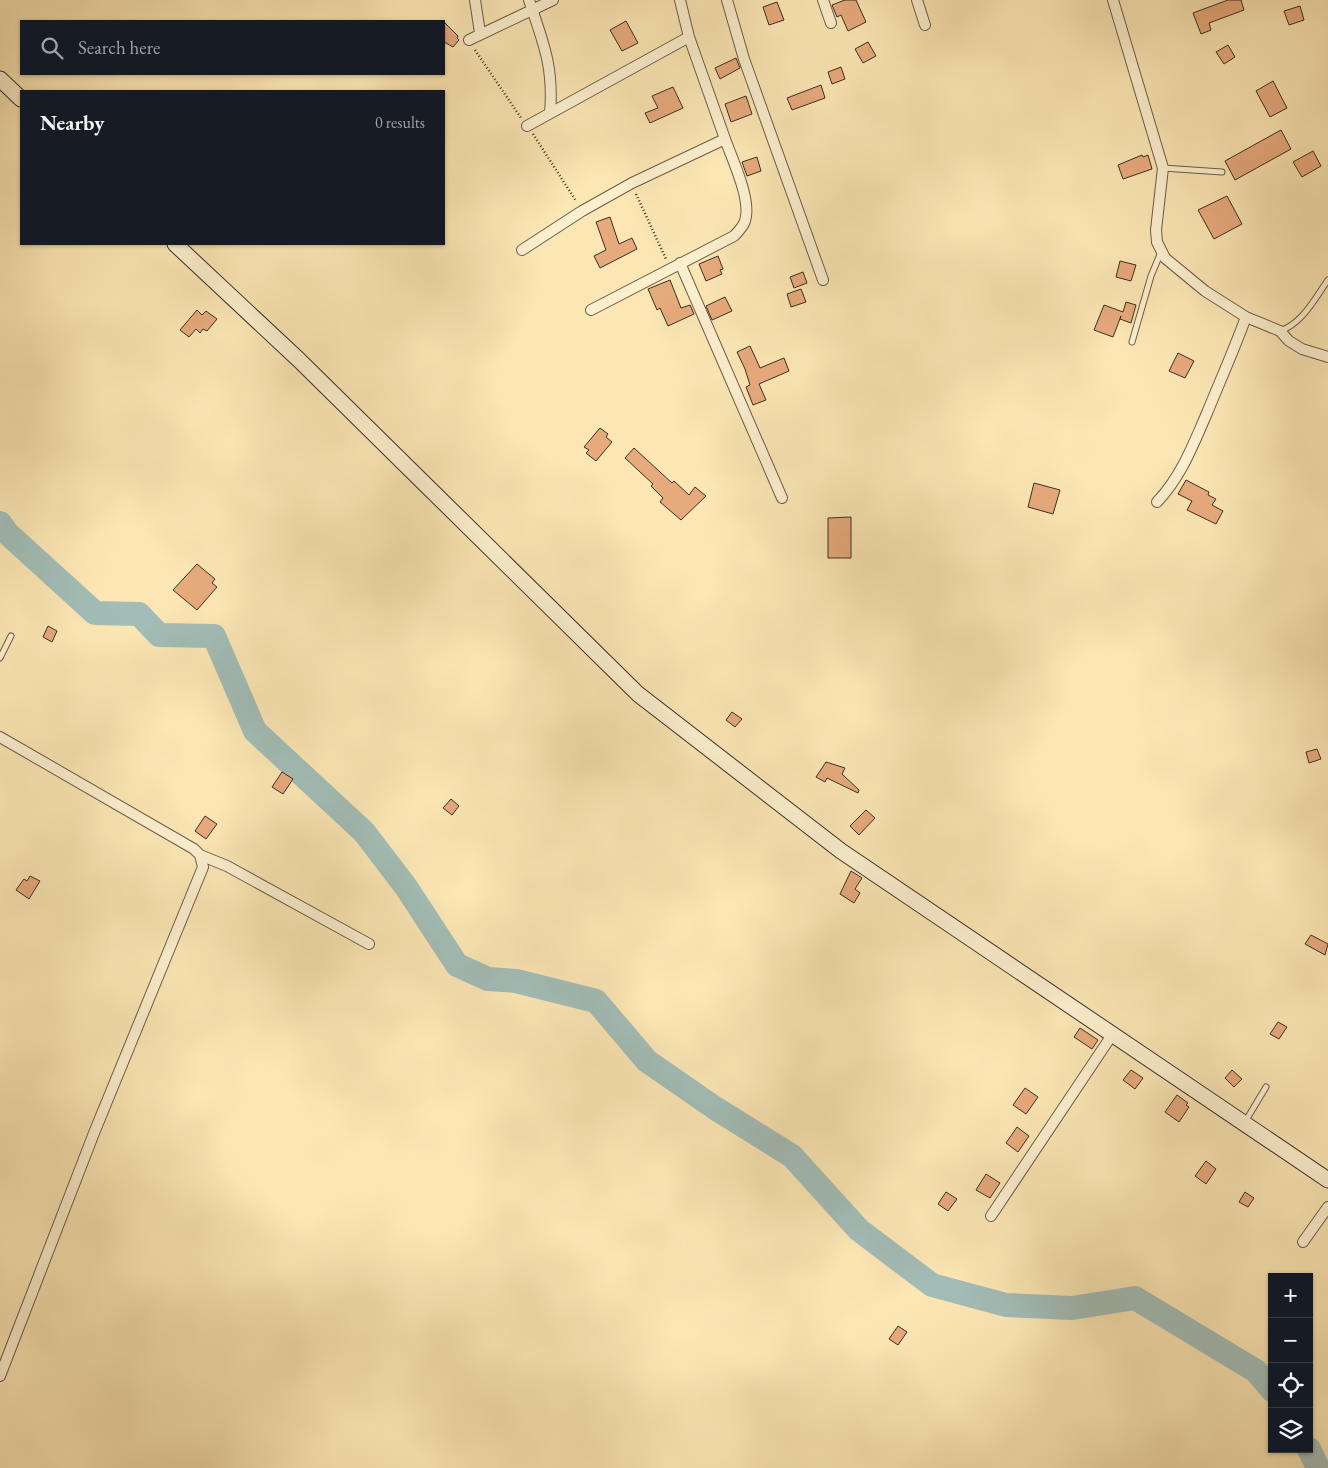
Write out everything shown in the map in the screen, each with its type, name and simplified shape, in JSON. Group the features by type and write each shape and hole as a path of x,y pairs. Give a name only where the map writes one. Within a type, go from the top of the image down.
{"street":[{"path":"475,0 480,33"},
{"path":"530,0 550,62 552,90 550,113"},
{"path":"469,40 480,33 533,11 553,0"},
{"path":"591,310 734,236 746,221 746,201 689,38 680,0"},
{"path":"728,0 744,59 823,280"},
{"path":"823,0 831,23"},
{"path":"916,0 925,25"},
{"path":"1113,0 1163,168 1156,230 1161,252 1165,258 1205,291 1246,317 1280,331 1289,340 1302,348 1328,357"},
{"path":"527,126 689,38"},
{"path":"0,79 20,98"},
{"path":"522,250 582,211 632,183 725,139"},
{"path":"176,245 299,360 638,694 841,851 1328,1180"},
{"path":"680,263 782,498"},
{"path":"1157,502 1172,487 1188,455 1234,350 1246,317"},
{"path":"0,737 88,790 194,849 200,855 227,866 369,944"},
{"path":"0,1376 94,1133 201,874 203,867 200,855"},
{"path":"991,1216 1112,1035"},
{"path":"1303,1242 1328,1207"}],"lane":[{"path":"1163,168 1222,172"},
{"path":"1132,342 1151,276 1161,252"},
{"path":"1280,331 1298,322 1328,280"},
{"path":"0,658 11,636"},
{"path":"1244,1124 1266,1087"}],"path":[{"path":"632,183 670,268"}],"building":[{"path":"845,0 856,0 866,22 848,31 841,15 837,17 832,5"},
{"path":"1228,0 1241,0 1244,10 1209,23 1211,30 1201,34 1193,13"},
{"path":"777,2 784,20 769,25 763,7"},
{"path":"1300,6 1304,20 1289,25 1284,11"},
{"path":"626,21 638,43 622,51 610,30"},
{"path":"445,23 458,36 459,40 453,47 445,43"},
{"path":"868,42 876,56 863,63 855,49"},
{"path":"1228,45 1235,57 1224,64 1216,52"},
{"path":"736,58 740,68 720,79 715,68"},
{"path":"841,67 845,79 832,84 828,72"},
{"path":"1273,81 1287,108 1270,117 1256,91"},
{"path":"821,85 825,98 792,110 787,98"},
{"path":"673,87 683,108 650,123 645,113 658,108 652,96"},
{"path":"746,96 752,114 731,122 725,104"},
{"path":"1281,130 1291,149 1235,180 1225,161"},
{"path":"1313,151 1321,166 1302,177 1293,162"},
{"path":"1142,155 1143,157 1148,155 1152,169 1123,179 1118,165"},
{"path":"757,157 761,171 747,176 742,162"},
{"path":"1227,196 1242,224 1214,239 1198,210"},
{"path":"610,217 619,244 632,238 637,249 600,268 594,256 606,250 596,222"},
{"path":"718,256 723,269 720,270 722,274 706,281 699,264"},
{"path":"1120,261 1136,265 1131,281 1116,277"},
{"path":"803,272 807,283 794,288 790,277"},
{"path":"670,280 681,308 690,305 694,314 668,326 660,308 657,310 648,289"},
{"path":"801,289 806,302 791,307 787,294"},
{"path":"725,297 732,311 712,320 706,306"},
{"path":"1126,302 1136,305 1131,323 1120,319 1121,316 1113,337 1094,330 1104,305 1123,312"},
{"path":"197,310 202,315 206,311 217,319 207,331 203,329 200,333 196,329 189,337 180,330"},
{"path":"750,346 760,368 784,358 789,371 759,384 766,400 753,405 746,387 750,385 737,352"},
{"path":"1178,353 1194,361 1185,378 1169,371"},
{"path":"600,428 608,434 606,437 612,442 596,461 586,453 589,450 584,447"},
{"path":"634,448 672,483 674,481 689,495 695,487 706,496 681,520 660,502 663,498 651,486 653,484 625,458"},
{"path":"1186,480 1209,492 1208,495 1216,499 1212,505 1223,511 1216,524 1187,510 1192,501 1178,494"},
{"path":"1034,483 1060,490 1053,514 1028,507"},
{"path":"851,517 851,558 828,558 828,518"},
{"path":"197,564 215,579 212,583 217,587 197,610 173,590"},
{"path":"48,626 57,631 52,642 43,637"},
{"path":"732,712 742,719 735,727 726,720"},
{"path":"1317,749 1321,759 1309,763 1306,752"},
{"path":"826,762 845,768 842,774 859,790 858,793 827,778 825,782 816,777"},
{"path":"282,772 293,779 283,794 272,787"},
{"path":"451,799 459,806 452,815 443,808"},
{"path":"866,810 875,818 859,835 850,826"},
{"path":"205,816 217,824 206,839 195,831"},
{"path":"851,871 862,878 855,889 860,893 854,903 840,894"},
{"path":"30,876 40,881 29,899 16,890 24,879 27,881"},
{"path":"1311,935 1328,944 1325,955 1305,944"},
{"path":"1278,1022 1287,1027 1279,1039 1270,1034"},
{"path":"1080,1028 1098,1040 1092,1049 1074,1037"},
{"path":"1131,1070 1143,1078 1135,1089 1123,1080"},
{"path":"1232,1070 1242,1079 1234,1087 1225,1078"},
{"path":"1025,1088 1038,1097 1026,1114 1013,1105"},
{"path":"1177,1095 1188,1103 1186,1105 1189,1107 1179,1122 1165,1112"},
{"path":"1017,1127 1029,1136 1018,1152 1006,1143"},
{"path":"1206,1161 1216,1169 1206,1184 1195,1176"},
{"path":"986,1174 1000,1183 990,1198 976,1190"},
{"path":"946,1192 957,1199 948,1211 938,1204"},
{"path":"1245,1192 1254,1198 1248,1207 1239,1202"},
{"path":"898,1326 907,1332 898,1345 889,1339"}],"waterway":[{"path":"0,523 7,533 95,613 139,614 159,635 214,636 255,731 364,832 406,887 457,965 488,979 516,981 596,1001 647,1061 715,1108 792,1156 859,1230 932,1285 1006,1305 1072,1308 1135,1298 1256,1371 1268,1385"},
{"path":"1311,1453 1318,1468"}]}
